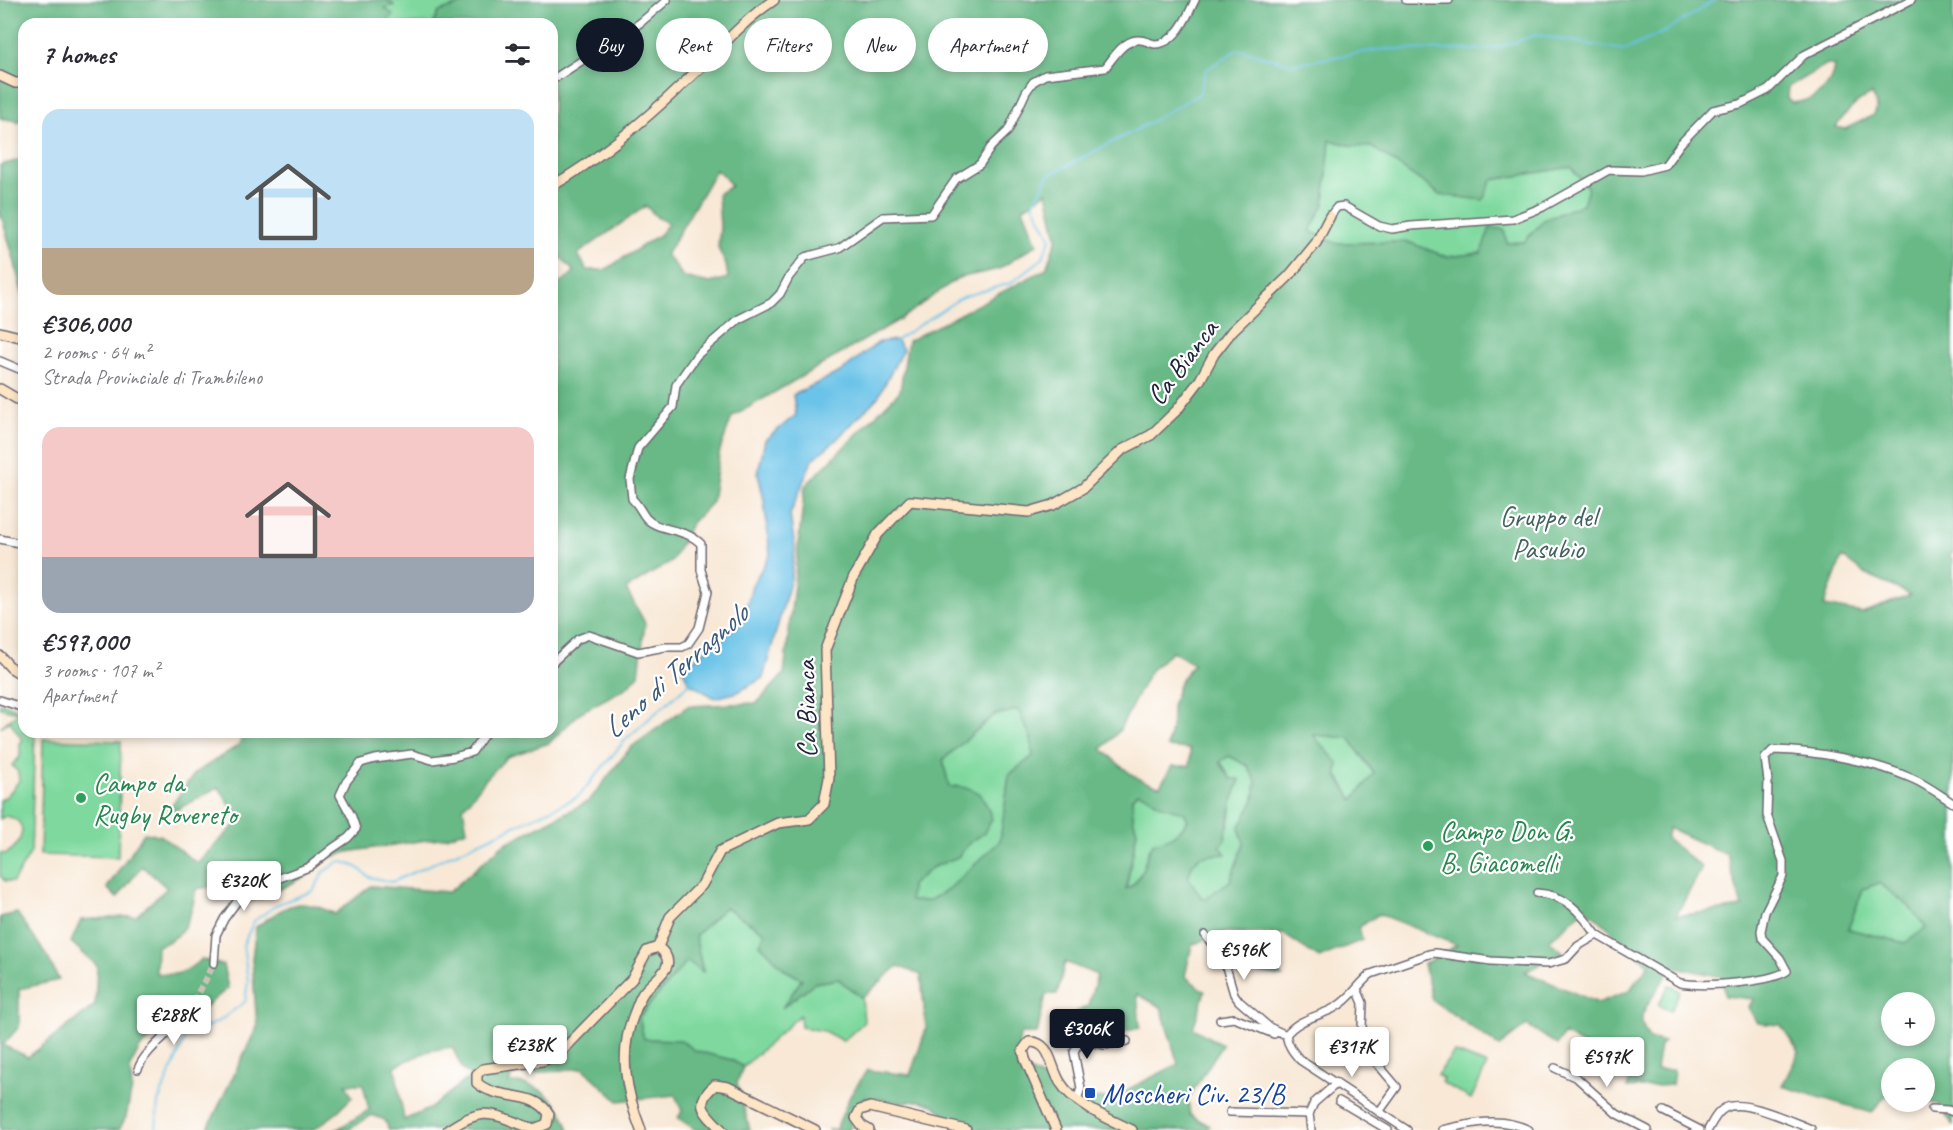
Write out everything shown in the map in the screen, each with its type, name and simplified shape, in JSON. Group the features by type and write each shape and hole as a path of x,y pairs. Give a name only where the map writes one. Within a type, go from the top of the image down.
{"street":[{"path":"558,76 640,22 667,0"},
{"path":"558,182 604,153 685,82 755,13 774,0"},
{"path":"558,657 578,639 589,635 638,652 665,647 682,647 692,640 699,628 708,592 702,570 701,544 682,531 665,528 646,519 640,506 632,499 630,479 638,448 673,407 676,385 697,355 739,319 771,303 780,294 789,277 805,257 839,248 883,217 931,215 956,179 980,164 991,147 1008,131 1033,82 1045,75 1105,68 1124,46 1136,40 1157,44 1171,38 1186,19 1195,0"},
{"path":"1406,0 1449,0"},
{"name":"Ca Bianca","path":"658,946 670,917 702,885 720,851 778,823 809,819 824,804 829,778 825,650 854,576 878,534 910,501 1029,512 1053,505 1083,488 1122,450 1151,435 1177,410 1232,331 1289,276 1316,243 1337,207 1344,206 1379,226 1392,230 1411,226 1513,219 1543,207 1609,170 1641,171 1665,165 1681,143 1713,110 1740,104 1768,90 1804,55 1911,0"},
{"path":"0,76 18,83"},
{"path":"0,332 18,336"},
{"path":"0,361 18,368"},
{"path":"0,389 18,400"},
{"path":"0,538 18,542"},
{"path":"0,656 18,672"},
{"path":"0,700 18,706"},
{"path":"214,963 216,936 224,918 238,900 261,885 309,867 356,830 340,795 346,782 361,763 412,754 432,760 454,757 472,752 482,738"},
{"path":"1537,893 1548,893 1560,897 1571,905 1597,935 1680,983 1696,986 1757,980 1787,971 1780,958 1762,938 1761,931 1764,912 1783,876 1783,861 1767,815 1768,781 1765,758 1773,750 1797,751 1882,768 1915,779 1953,803"},
{"path":"1205,935 1224,960 1234,994 1239,1001 1269,1027 1284,1034 1300,1060 1407,1130"},
{"path":"1220,1020 1234,1018 1274,1034 1284,1034 1292,1026 1336,1008 1353,996 1371,974 1430,954 1491,961 1548,964 1566,959 1578,946 1597,935"},
{"path":"448,1130 465,1118 480,1113 495,1114 534,1129 547,1124 549,1114 543,1105 530,1099 496,1094 482,1088 477,1083 477,1074 483,1069 543,1061 559,1054 632,979 647,951 658,946 666,953 668,962 664,972 643,994 629,1026 625,1047 624,1071 632,1108 641,1130"},
{"path":"1357,989 1363,1003 1362,1028 1375,1050 1375,1061 1397,1087 1379,1112"},
{"path":"138,1069 142,1057 175,1028 189,1011"},
{"path":"1077,1100 1081,1088 1074,1052 1077,1046 1089,1042 1106,1045 1127,1041"},
{"path":"1056,1130 1024,1059 1023,1050 1029,1042 1037,1042 1045,1047 1059,1081 1070,1095 1132,1130"},
{"path":"1555,1068 1577,1078 1617,1114 1648,1130"},
{"path":"1311,1130 1309,1114 1314,1103 1337,1083"},
{"path":"722,1130 701,1104 704,1094 715,1085 728,1087 815,1130"},
{"path":"1339,1101 1388,1130"},
{"path":"1708,1130 1720,1112 1734,1105 1749,1107 1811,1129"},
{"path":"869,1130 862,1126 856,1118 860,1110 870,1107 966,1130"},
{"path":"1935,1109 1953,1112"},
{"path":"1663,1111 1700,1130"},
{"path":"1230,1112 1309,1114"},
{"path":"1442,1130 1492,1121 1515,1124 1529,1130"}],"green space":[{"path":"0,0 387,0 394,5 385,8 393,15 390,18 18,18 18,121 0,118"},
{"path":"387,0 467,0 468,2 439,12 436,18 386,18 384,8 393,5"},
{"name":"Gruppo del Pasubio","path":"467,0 1953,0 1953,553 1949,555 1953,559 1953,1125 1939,1104 1935,1103 1935,1058 1881,1058 1881,1101 1872,1113 1782,1086 1799,1052 1781,1025 1757,1023 1748,1007 1754,999 1725,996 1722,977 1671,966 1647,1006 1642,1019 1649,1038 1664,1042 1660,1045 1656,1070 1674,1070 1672,1085 1627,1088 1632,1073 1564,1034 1557,1045 1527,1025 1499,1046 1432,1000 1424,964 1457,945 1379,914 1359,927 1362,940 1319,958 1283,934 1224,932 1192,945 1185,976 1205,992 1193,1028 1222,1045 1188,1099 1190,1115 1210,1126 1207,1130 974,1130 974,1127 951,1119 935,1106 922,1101 902,1102 865,1098 852,1112 850,1130 828,1130 836,1129 850,1096 867,1070 910,1075 926,1029 921,975 898,966 862,998 838,979 814,983 782,1008 802,979 785,970 760,944 765,932 725,907 695,936 703,972 687,961 639,1017 644,1039 680,1040 696,1051 732,1060 743,1067 737,1083 750,1130 696,1130 678,1118 682,1111 675,1095 618,1101 583,1068 512,1075 509,1083 533,1086 547,1095 558,1107 569,1130 389,1130 385,1120 372,1115 348,1130 336,1130 369,1110 363,1084 346,1084 352,1097 334,1115 313,1130 207,1130 257,1027 252,959 256,927 276,913 293,905 311,905 335,914 371,886 449,892 504,844 589,801 630,748 688,706 757,703 784,674 805,486 900,391 908,341 1046,269 1057,238 1047,192 1023,208 1037,244 999,269 958,278 902,318 732,417 720,450 712,502 691,524 672,561 626,589 645,623 639,675 626,688 581,712 558,734 558,285 574,272 558,254 558,18 436,18 439,12 468,2","holes":["1827,64 1834,66 1830,81 1820,92 1807,100 1792,103 1787,98 1788,87","1872,94 1877,108 1874,115 1845,129 1836,127 1847,112","1330,140 1353,146 1372,147 1441,195 1483,200 1492,180 1571,167 1588,188 1583,204 1544,220 1524,242 1507,243 1504,229 1490,228 1481,253 1447,257 1408,242 1335,243 1310,231 1324,204","716,170 731,186 718,194 720,227 718,248 726,265 728,278 710,283 683,277 666,255","646,206 658,218 669,223 659,235 605,270 587,270 578,254","1842,557 1865,574 1911,595 1862,613 1824,606","1172,651 1194,664 1181,679 1172,706 1172,725 1167,747 1190,749 1190,766 1172,766 1160,786 1135,777 1102,749 1119,731 1150,671","1018,710 1031,738 1033,756 1009,775 1000,841 948,890 928,901 910,901 911,885 933,867 958,857 970,842 984,833 992,819 986,803 978,793 966,788 949,787 943,760 994,715","1313,735 1349,738 1374,773 1353,800 1337,776 1338,763","1229,756 1247,765 1256,781 1254,800 1239,828 1244,843 1230,881 1205,899 1188,877 1192,865 1200,856 1226,854 1220,846 1225,840 1232,801 1240,779 1231,779 1220,762","1138,793 1146,795 1159,804 1184,812 1188,820 1174,836 1154,842 1137,881 1126,889 1137,831 1133,818 1132,798","1669,828 1727,855 1742,907 1676,916 1702,868 1666,838","1879,883 1910,907 1926,928 1905,943 1848,929 1863,889","1586,908 1649,965 1629,991 1598,1003 1525,972 1563,952 1549,941","1065,962 1097,975 1088,1006 1069,1016 1073,1043 1140,1028 1137,994 1161,1007 1178,1064 1111,1098 1089,1099 1081,1112 1048,1080 1017,1065 1020,1034 1037,1034 1046,994 1057,994","452,1047 463,1070 471,1076 429,1109 404,1120 395,1066 429,1051"]},
{"path":"1330,140 1353,146 1372,147 1441,195 1492,180 1571,167 1588,188 1583,204 1544,220 1524,242 1506,243 1481,253 1447,257 1408,242 1335,243 1310,231 1324,204"},
{"path":"18,160 18,276 0,212 0,165"},
{"path":"0,703 18,709 18,712 0,708"},
{"path":"1018,710 1031,738 1033,756 1009,775 1000,841 948,890 928,901 910,901 911,885 933,867 958,857 970,842 984,833 958,786 949,787 943,760 994,715"},
{"path":"18,713 18,733 10,721 0,727"},
{"path":"1313,735 1349,737 1374,774 1353,800"},
{"path":"21,738 35,738 31,852 13,882 5,881 0,876 0,853 6,854 12,850 22,833 19,822 13,818 5,816 0,819 0,800 7,796 19,781 18,772 12,765 20,757 20,743 23,741"},
{"name":"Gruppo del Pasubio","path":"242,738 554,738 549,743 507,757 486,779 463,808 467,830 446,837 347,852 329,858 306,876 263,898 245,903 241,878 229,869 215,886 196,889 186,925 174,938 157,946 156,973 181,972 202,959 223,965 228,988 197,1014 179,1011 140,1048 130,1067 132,1088 126,1117 119,1130 0,1130 0,917 17,913 47,956 59,980 19,989 19,1027 3,1045 28,1057 95,1005 97,966 71,942 81,920 136,916 167,888 142,866 117,898 107,888 144,833 160,835 197,863 239,821 219,787 163,817 195,773 239,745"},
{"name":"Campo da Rugby Rovereto","path":"43,739 121,741 118,857 40,855"},
{"path":"1229,756 1247,765 1256,781 1254,800 1239,828 1244,843 1230,881 1205,899 1201,898 1188,877 1192,865 1200,856 1219,846 1230,822 1232,801 1240,780 1231,779 1220,761"},
{"path":"1138,793 1166,807 1184,812 1188,820 1171,837 1149,849 1138,877 1126,889 1137,831 1133,818 1132,798"},
{"path":"1879,883 1910,907 1927,928 1905,943 1848,929 1863,889"},
{"path":"725,907 765,932 785,970 802,979 784,1006 814,983 838,979 862,998 864,1022 843,1041 824,1031 801,1027 800,1015 743,1067 732,1060 696,1051 680,1040 644,1039 639,1017 687,960 703,971 695,936"},
{"path":"1242,952 1280,957 1271,965 1282,977 1246,970 1241,964"},
{"path":"1669,985 1680,991 1670,1011 1658,1005"},
{"path":"1454,1052 1487,1065 1471,1099 1441,1082 1443,1079 1437,1075"}],"water":[{"path":"896,340 903,349 878,397 835,441 812,460 790,515 795,548 791,578 763,678 738,692 715,698 689,683 682,668 743,621 752,585 770,555 764,500 758,473 765,440 796,415 793,395 840,372 879,342"}],"waterway":[{"name":"Leno di Terragnolo","path":"895,341 962,297 1011,283 1042,259 1051,238 1033,204 1049,175 1199,94 1206,70 1238,49 1291,64 1384,49 1472,50 1500,47 1536,35 1625,50 1666,31 1715,0"},
{"name":"Leno di Terragnolo","path":"156,1130 158,1102 185,1038 219,1021 245,1002 248,981 243,945 254,921 278,904 313,891 324,872 340,861 357,867 369,877 392,882 578,797 626,739 691,682"}],"tunnel":[{"path":"189,1011 214,963"}],"place":[{"name":"Campo da Rugby Rovereto","path":"81,798"},
{"name":"Campo Don G. B. Giacomelli","path":"1428,846"},
{"name":"Moscheri Civ. 23/B","path":"1090,1093"}]}
